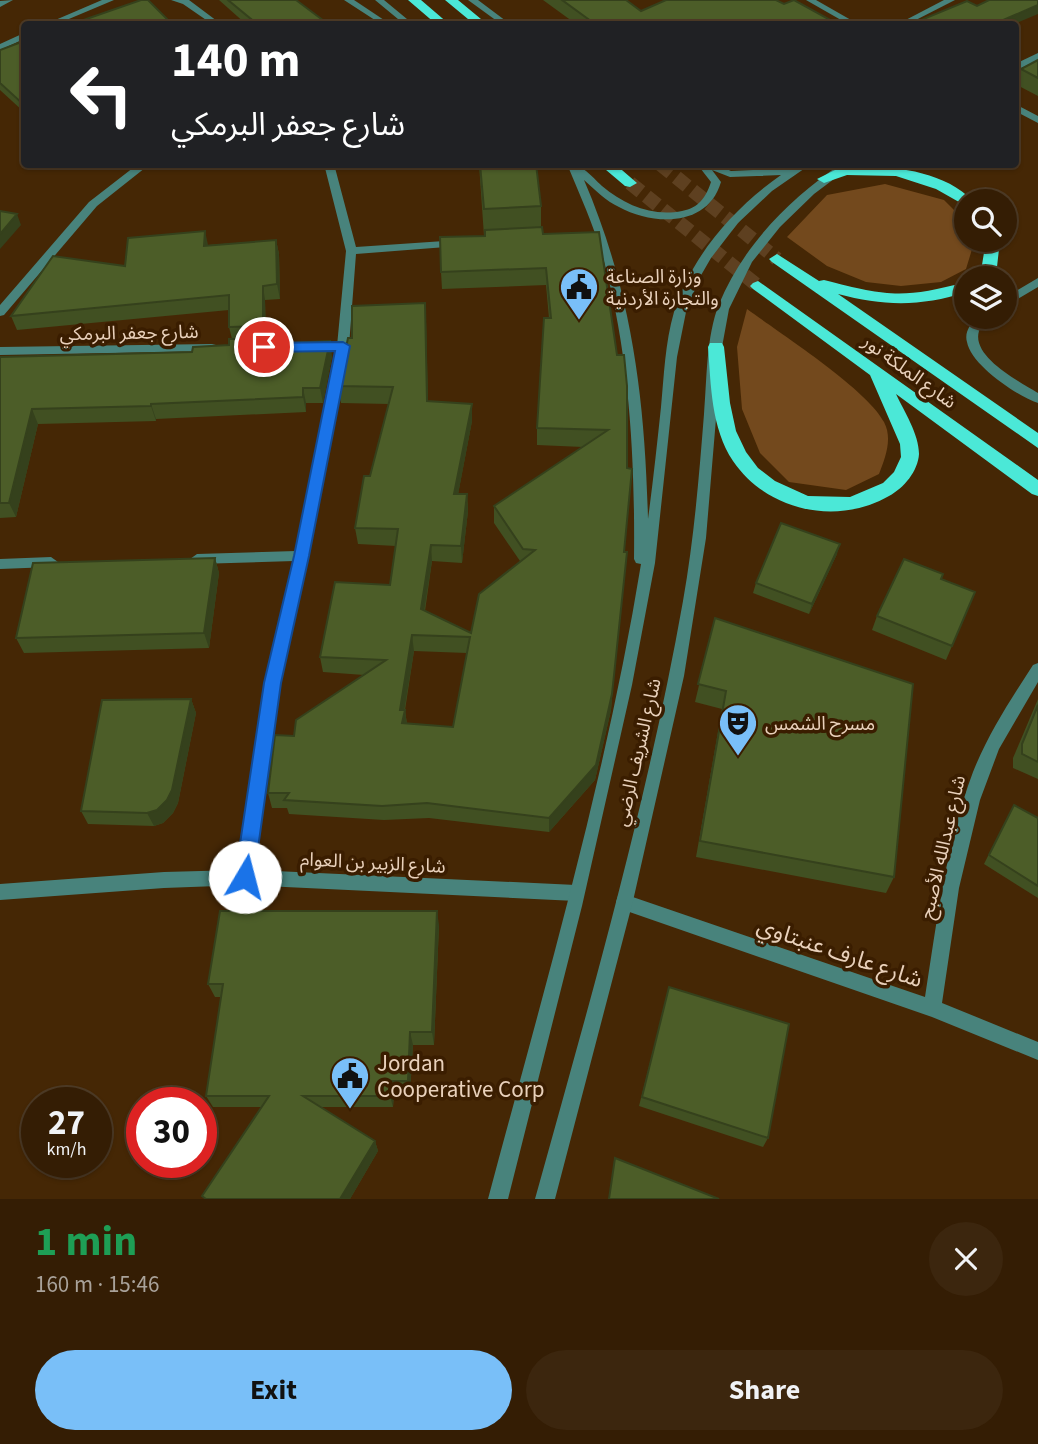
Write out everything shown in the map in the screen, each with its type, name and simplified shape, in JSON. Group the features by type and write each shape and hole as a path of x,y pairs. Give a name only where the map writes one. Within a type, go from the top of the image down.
{"highway":[{"path":"414,0 439,21"},
{"path":"451,0 477,21"},
{"path":"611,168 630,183"},
{"path":"824,179 848,171 887,171 926,180 954,195"},
{"name":"شارع الملكة نور","path":"776,260 1038,442"},
{"path":"807,280 890,301 933,299 954,292"},
{"name":"شارع الملكة نور","path":"758,286 1038,489"},
{"path":"716,346 724,419 738,455 759,481 794,500 836,506 874,498 901,479 910,452 901,424 877,373"}],"street":[{"path":"0,4 9,0"},
{"path":"57,21 109,0 119,0"},
{"path":"175,0 187,1 213,21"},
{"path":"348,0 381,21"},
{"path":"379,0 406,21"},
{"path":"472,0 502,21"},
{"path":"810,0 848,21"},
{"path":"908,21 951,0"},
{"path":"0,47 21,37"},
{"path":"1019,66 1038,56"},
{"path":"1019,109 1038,120"},
{"path":"0,312 93,204 140,168"},
{"path":"245,877 273,683 302,556 351,251 330,168"},
{"name":"شارع الشريف الرضي","path":"575,168 601,234 614,277 633,375 641,513 640,610"},
{"path":"578,168 623,205 654,215 671,215 699,209 715,193 716,182 707,168"},
{"path":"714,168 730,174 793,171"},
{"name":"شارع الشريف الرضي","path":"498,1199 576,892 640,610 659,482 674,340 685,298 719,238 757,197 799,168"},
{"name":"شارع الشريف الرضي","path":"545,1199 624,902 670,706 691,598 716,346 724,306 762,239 793,206 824,179 842,168"},
{"path":"587,235 601,234"},
{"path":"351,251 476,242"},
{"path":"1017,295 1038,282"},
{"path":"972,329 970,337 973,349 981,358 1038,399"},
{"name":"شارع جعفر البرمكي","path":"0,351 219,348"},
{"path":"178,559 302,556"},
{"path":"0,564 69,562"},
{"name":"شارع عبدالله الأصبح","path":"932,1008 961,842 981,771 997,735 1038,669"},
{"name":"شارع الزبير بن العوام","path":"0,892 245,877 576,892"},
{"name":"شارع عارف عنبتاوي","path":"624,902 932,1008 1038,1051"}],"shaded area":[{"path":"885,184 944,200 954,210 954,252 971,252 967,266 954,266 954,275 941,282 901,286 866,282 827,266 787,237 827,195"},
{"path":"747,309 822,362 875,409 887,428 888,435 884,462 879,474 846,490 789,482 760,453 742,409 737,347"}],"building":[{"path":"148,0 169,21 81,21"},
{"path":"228,0 296,0 324,21 253,21"},
{"path":"562,0 626,0 641,11 666,0 776,0 784,4 794,0 832,21 591,21"},
{"path":"989,0 1038,0 1038,5 1001,21 921,20 967,1 977,6"},
{"path":"21,42 21,102 0,83 0,50"},
{"path":"1038,60 1038,78 1021,69"},
{"path":"480,168 536,168 541,206 484,209"},
{"path":"0,211 17,214 0,234"},
{"path":"542,227 543,234 599,232 617,355 624,355 627,386 627,468 632,469 624,552 627,552 612,694 596,765 549,818 427,803 382,806 284,800 289,793 268,793 275,735 294,736 296,720 386,660 320,657 335,582 390,585 398,529 355,528 364,476 370,476 393,387 338,386 348,338 352,338 352,306 425,303 427,401 472,404 454,494 467,494 461,546 431,545 421,609 471,633 479,594 535,550 523,549 494,506 608,430 537,428 544,318 551,318 546,268 441,272 440,237 485,236 485,230","holes":["412,635 470,637 453,727 402,723 405,710 400,710"]},
{"path":"205,231 204,246 276,240 277,284 263,286 263,326 229,327 229,295 11,316 53,256 125,266 128,238"},
{"path":"229,339 263,339 263,344 330,341 320,388 303,388 303,397 151,406 32,409 9,503 0,503 0,357 192,352 193,347 229,345"},
{"path":"781,523 840,544 812,604 756,583"},
{"path":"215,558 204,633 16,638 33,563"},
{"path":"904,559 943,574 941,579 975,592 952,646 877,616"},
{"path":"715,618 913,684 894,877 700,841 726,691 698,684"},
{"path":"191,699 172,790 167,800 157,810 147,813 81,811 102,700"},
{"path":"1038,705 1038,762 1022,754 1022,744"},
{"path":"1014,805 1038,818 1038,886 989,855"},
{"path":"220,911 437,911 432,1032 410,1032 408,1081 391,1081 390,1096 303,1096 375,1141 340,1199 206,1199 202,1196 214,1178 217,1178 217,1174 269,1096 217,1096 217,1087 207,1087 223,984 208,984"},
{"path":"669,987 789,1024 768,1138 642,1097"},
{"path":"615,1158 719,1199 609,1199"}],"tunnel":[{"path":"665,168 777,259"},
{"path":"630,183 758,286"}],"place":[{"name":"وزارة الصناعة والتجارة الأردنية","path":"579,321"},
{"name":"مسرح الشمس","path":"738,757"},
{"name":"Jordan Cooperative Corp","path":"350,1110"}],"route":[{"path":"245,877 273,683 302,556 343,346 264,347"}]}
